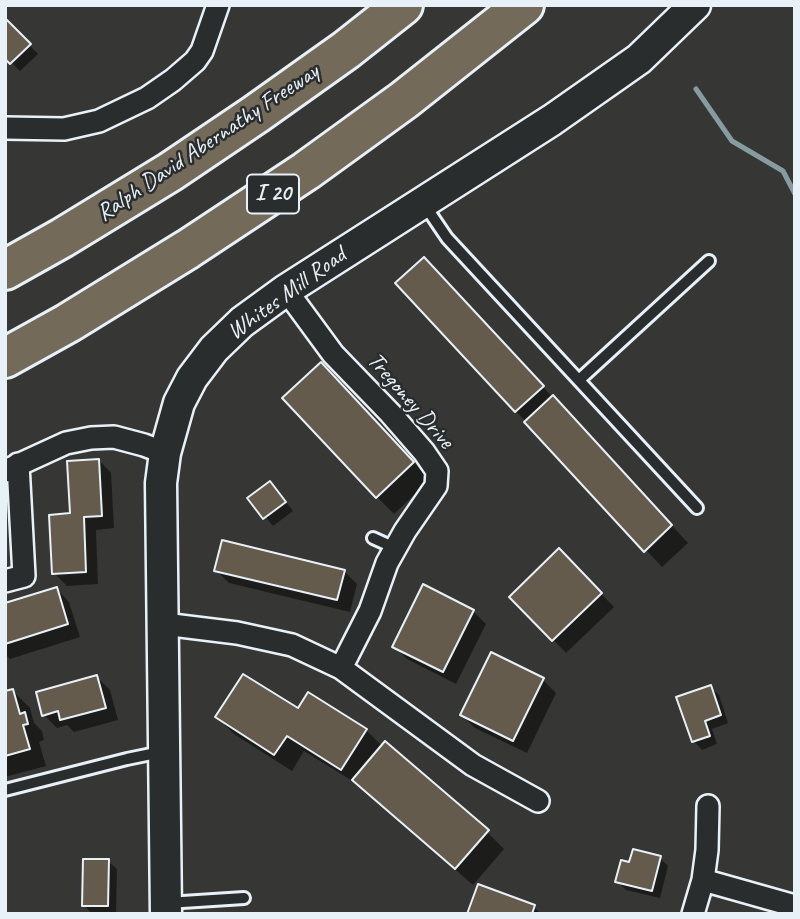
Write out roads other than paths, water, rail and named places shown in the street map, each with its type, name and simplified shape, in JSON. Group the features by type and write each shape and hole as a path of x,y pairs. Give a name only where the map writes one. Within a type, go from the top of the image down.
{"highway":[{"name":"Ralph David Abernathy Freeway","path":"5,270 170,172 324,66 403,5"},
{"name":"I 20","path":"5,358 68,323 188,249 306,171 404,100 524,5"}],"street":[{"path":"16,129 64,129 99,121 147,97 195,61 202,51 218,5"},
{"name":"Whites Mill Road","path":"166,908 161,482 165,453 179,403 192,378 214,349 242,322 286,290 552,120 639,59 695,5"},
{"name":"Tregoney Drive","path":"286,290 333,354 390,413 437,471 436,486 387,563 370,611 341,668"},
{"path":"5,581 24,576 12,467 66,443 90,438 114,437 165,453"},
{"path":"164,624 237,633 292,645 341,668 472,765 538,801"},
{"path":"693,914 703,880 708,806"},
{"path":"703,880 795,906"}],"lane":[{"path":"422,202 447,238 697,508"},
{"path":"579,380 709,261"},
{"path":"373,538 396,548"},
{"path":"5,790 164,751"},
{"path":"166,908 244,898"}],"waterway":[{"path":"696,89 732,141 783,171 795,194"}]}
